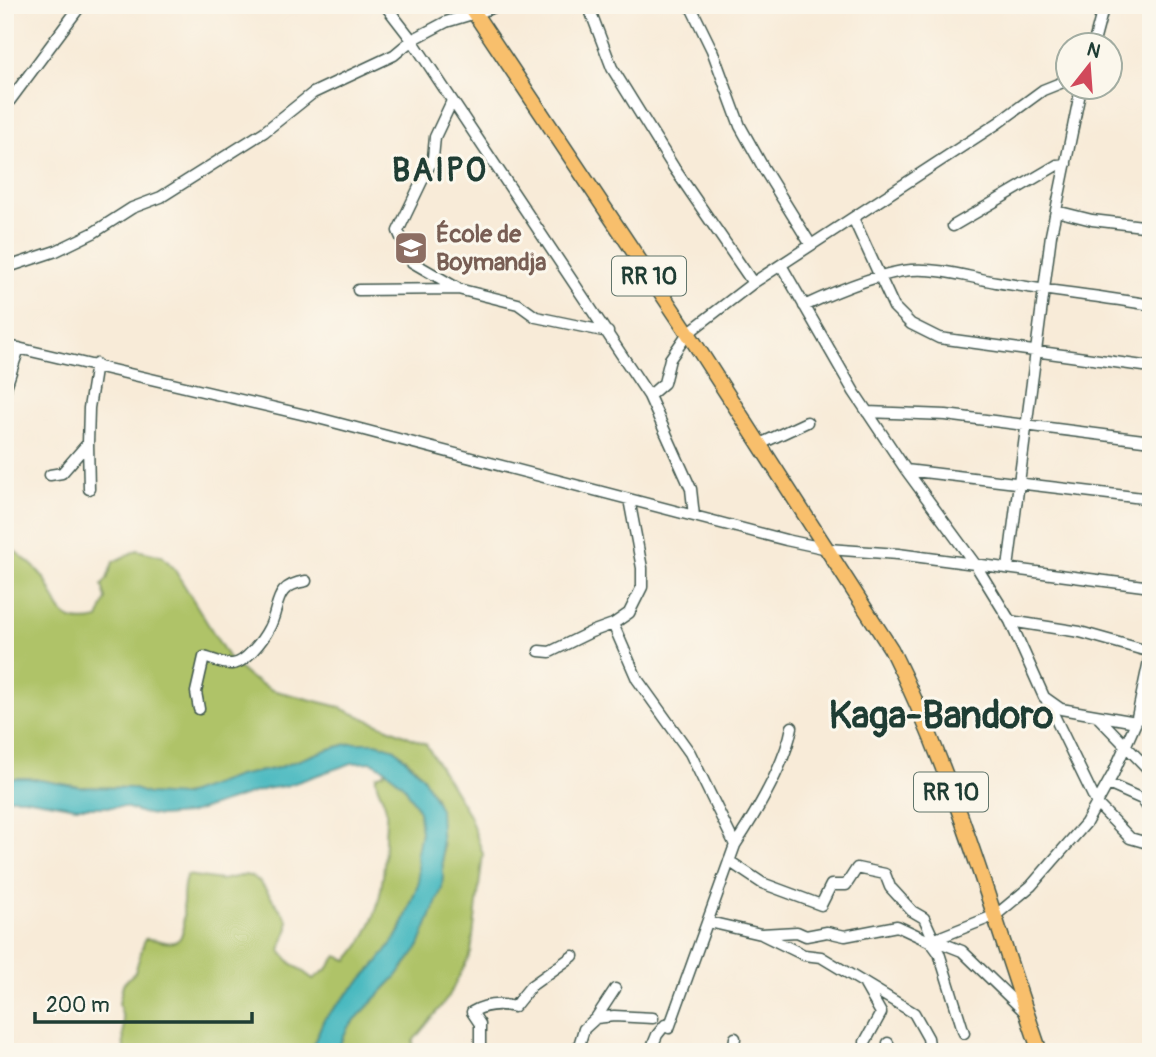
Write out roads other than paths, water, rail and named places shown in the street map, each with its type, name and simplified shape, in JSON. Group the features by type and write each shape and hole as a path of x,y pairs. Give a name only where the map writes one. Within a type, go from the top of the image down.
{"main road":[{"name":"RR 10","path":"471,9 688,333 891,649 912,690 996,915 1040,1052"}],"street":[{"path":"6,103 81,5"},
{"path":"385,5 412,40 649,396 691,489 694,516"},
{"path":"5,268 56,251 93,233 132,208 161,197 264,132 313,93 394,55 412,40 446,22 471,9 502,5"},
{"path":"588,5 612,68 674,168 753,283"},
{"path":"690,5 712,50 740,126 811,245"},
{"path":"1097,32 1104,5"},
{"path":"649,396 664,383 670,359 688,333 753,283 998,123 1043,90 1054,86"},
{"path":"452,101 435,138 433,158 398,231 412,262 458,289"},
{"path":"1008,568 1056,211 1079,102"},
{"path":"953,226 1057,165 1066,164"},
{"path":"1056,211 1092,220 1151,227"},
{"path":"853,218 894,307 911,324 939,338 1151,367"},
{"path":"781,265 867,412 975,564 1010,621 1097,804 1130,838 1151,844"},
{"path":"804,306 838,290 908,270 929,269 1151,305"},
{"path":"358,290 458,289 518,304 536,317 608,332"},
{"path":"5,345 96,364 314,417 828,549 975,564 1151,587"},
{"path":"5,397 19,348"},
{"path":"89,489 89,408 96,364"},
{"path":"867,412 908,412 1027,424 1151,441"},
{"path":"760,444 807,422"},
{"path":"50,475 62,473 88,443"},
{"path":"906,470 1151,499"},
{"path":"539,651 550,652 613,624 629,613 642,587 642,568 629,499"},
{"path":"199,709 196,692 204,657 233,665 244,661 270,628 275,606 284,590 298,582 306,581"},
{"path":"933,941 996,915 1031,886 1086,823 1108,784 1136,722 1151,652 1080,632 1010,621"},
{"path":"613,624 637,679 690,753 735,845"},
{"path":"1044,697 1061,709 1136,722"},
{"path":"1097,715 1151,772"},
{"path":"650,1052 657,1035 667,1027 709,922 735,845 762,800 789,741 792,727"},
{"path":"1108,784 1142,799 1151,812"},
{"path":"729,861 762,883 821,905 831,885 846,885 857,868 885,874 890,887 912,911 924,918 939,953 964,1033"},
{"path":"709,922 761,933 797,932 806,936 827,932 845,936 897,926 962,951 1028,1015"},
{"path":"761,933 804,955 821,957 914,1013 928,1038 930,1052"},
{"path":"480,1051 480,1024 472,1012 489,1005 503,1004 514,1007 531,986 573,956"},
{"path":"863,982 881,1013 865,1042"},
{"path":"577,1052 584,1028 596,1018 615,989"},
{"path":"596,1018 653,1018"},
{"path":"733,1052 734,1038"}],"water":[{"path":"351,743 376,743 395,749 423,777 440,809 443,875 442,888 418,948 396,977 348,1027 336,1052 310,1052 324,1019 378,962 400,932 419,882 419,811 405,787 385,769 372,762 352,763 286,786 265,789 188,814 160,816 125,807 76,807 24,798 5,798 5,778 28,778 80,787 131,788 148,794 182,796 238,776 278,768"}],"place":[{"name":"École de Boymandja","path":"411,248"}],"district":[{"name":"BAIPO","path":"440,171"},
{"name":"Kaga-Bandoro","path":"941,716"}]}
